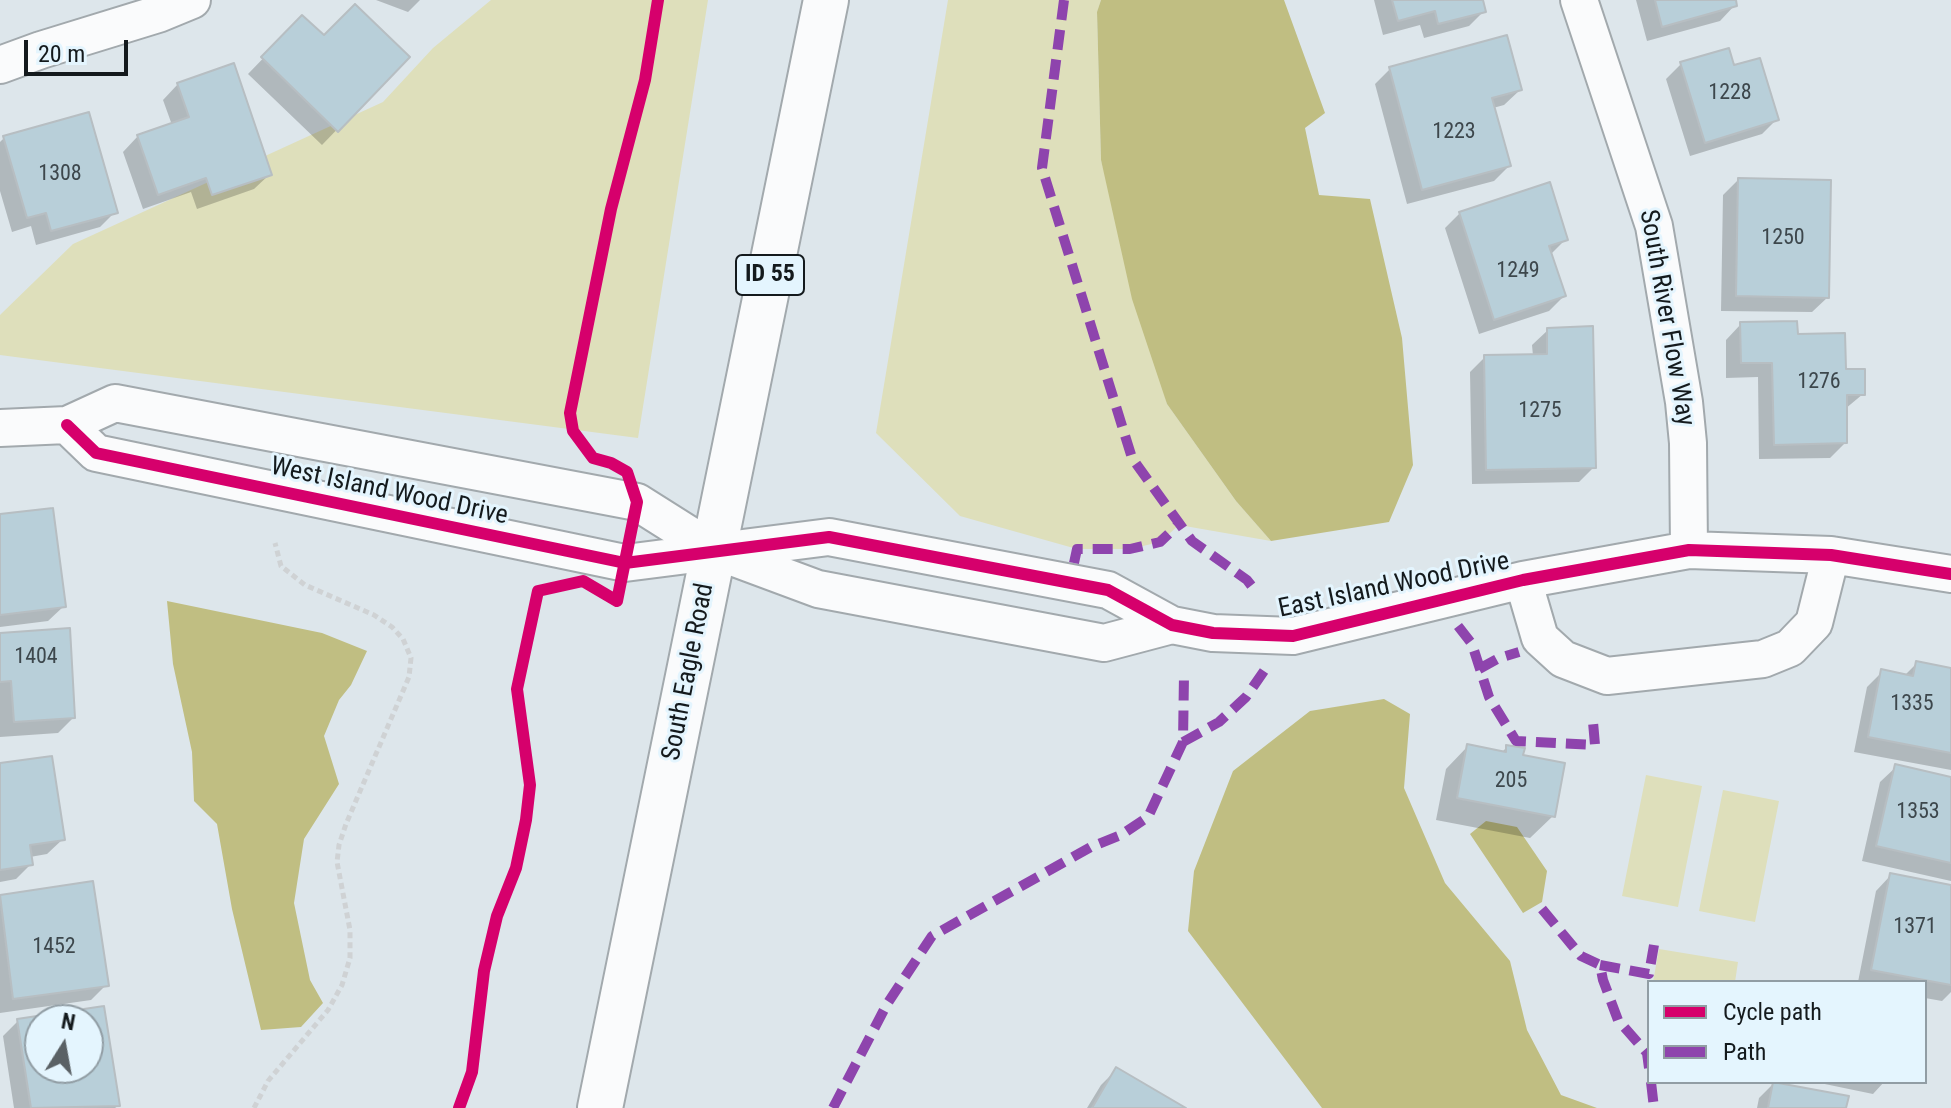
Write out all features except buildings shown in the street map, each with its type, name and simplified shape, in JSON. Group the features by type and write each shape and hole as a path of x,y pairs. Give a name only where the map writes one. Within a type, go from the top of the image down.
{"highway":[{"name":"South Eagle Road","path":"600,1108 826,0"}],"street":[{"path":"0,65 192,0"},
{"name":"South River Flow Way","path":"1579,0 1654,226 1684,402 1688,443 1689,550"},
{"name":"West Island Wood Drive","path":"0,428 67,425 115,403 637,502 713,550"},
{"name":"West Island Wood Drive","path":"67,425 96,453 625,563 713,550"},
{"name":"East Island Wood Drive","path":"713,550 829,537 1108,590 1172,625 1213,633 1293,636 1523,580 1689,550 1831,555 1951,574"},
{"name":"East Island Wood Drive","path":"713,550 818,589 1104,643 1172,625"},
{"path":"1523,580 1540,638 1563,659 1607,676 1763,659 1790,648 1814,623 1831,555"}],"path":[{"path":"254,1108 268,1081 328,1010 342,985 350,958 350,930 337,862 339,845 409,677 411,658 403,639 392,627 374,615 305,585 281,566 275,543"}],"green space":[{"path":"491,0 708,0 638,438 0,355 0,315 73,244 383,102 433,48"},
{"path":"948,0 1101,0 1097,13 1101,160 1167,404 1236,501 1271,541 1179,525 1160,542 1130,549 1077,549 960,516 876,433"},
{"path":"1646,775 1702,786 1678,907 1622,896"},
{"path":"1723,790 1779,801 1755,922 1699,911"},
{"path":"1659,949 1738,962 1735,980 1653,980"}],"shaded area":[{"path":"1101,0 1284,0 1325,113 1305,128 1319,195 1370,199 1402,338 1413,465 1389,522 1271,541 1236,501 1167,404 1132,299 1101,160 1097,12"},
{"path":"167,601 322,633 367,651 351,685 339,700 324,736 339,784 304,839 294,903 310,980 323,1003 301,1027 261,1030 232,909 217,824 194,801 192,752 173,664"},
{"path":"1384,699 1410,714 1404,788 1445,883 1510,961 1527,1030 1561,1095 1597,1108 1322,1108 1188,931 1194,871 1233,771 1310,711"},
{"path":"1486,821 1517,827 1547,871 1542,902 1523,913 1470,834"}],"marked path":[{"path":"1064,0 1042,168 1132,458 1192,541 1247,580 1257,593"},
{"path":"1074,563 1077,549 1130,549 1160,542 1179,524"},
{"path":"1458,626 1472,644 1489,697 1516,741 1595,745 1593,722"},
{"path":"1479,669 1519,652"},
{"path":"1183,742 1219,722 1246,697 1264,671"},
{"path":"833,1108 887,1004 932,936 1091,847 1121,835 1148,817 1183,742 1184,675"},
{"path":"1542,909 1581,956 1600,965 1618,1020 1647,1053"},
{"path":"1600,965 1649,974 1654,945"},
{"path":"1651,1084 1654,1108"}],"cycle path":[{"path":"459,1108 472,1072 484,971 497,916 516,868 526,820 530,785 517,689 538,591 583,581 617,601 637,502 627,472 593,458 573,431 570,413 611,209 645,80 658,0"},
{"path":"67,425 96,453 625,563 829,537 1108,590 1172,625 1213,633 1293,636 1523,580 1689,550 1831,555 1951,574"}]}
